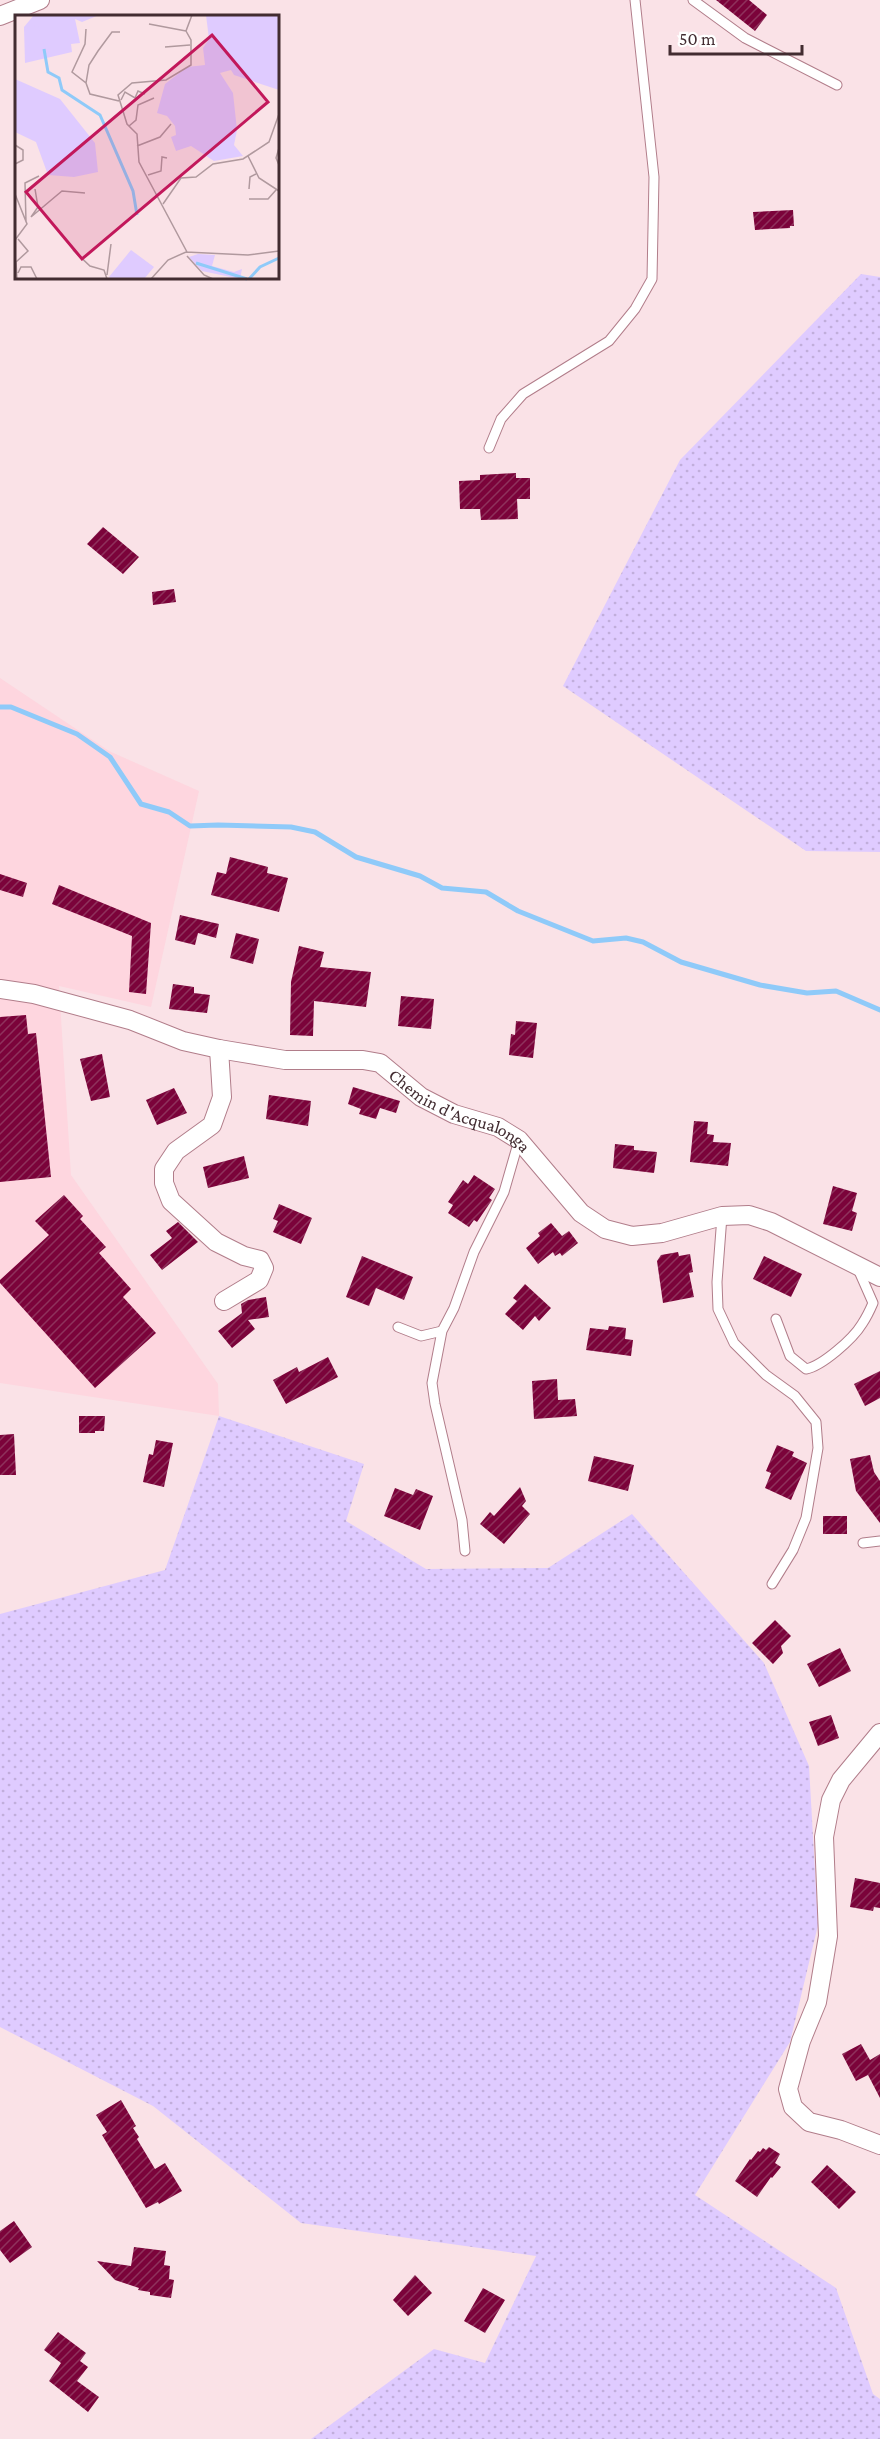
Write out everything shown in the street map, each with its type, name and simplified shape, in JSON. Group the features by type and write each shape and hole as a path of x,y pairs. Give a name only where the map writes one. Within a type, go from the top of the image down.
{"street":[{"path":"0,16 40,0"},
{"name":"Chemin d'Acqualonga","path":"0,989 34,994 130,1020 183,1041 219,1049 285,1060 363,1060 380,1063 421,1097 454,1114 498,1126 519,1140 581,1213 605,1229 632,1236 662,1233 722,1216 749,1215 771,1222 880,1277"},
{"path":"219,1049 222,1097 212,1125 176,1150 164,1169 164,1183 171,1201 216,1242 244,1256 260,1260 264,1268 260,1280 224,1301"},
{"path":"880,1733 841,1780 831,1800 824,1837 828,1936 817,2002 801,2041 788,2089 793,2108 808,2122 841,2130 880,2145"}],"lane":[{"path":"489,448 501,419 523,394 609,341 635,309 652,279 654,177 635,0"},
{"path":"693,0 745,38 837,85"},
{"path":"465,1551 462,1520 432,1383 442,1331 454,1308 474,1252 504,1192 519,1140"},
{"path":"722,1216 717,1282 718,1310 734,1343 766,1375 795,1396 816,1422 818,1448 806,1518 793,1550 772,1584"},
{"path":"776,1319 789,1356 806,1369 814,1368 861,1326 873,1303 855,1264"},
{"path":"398,1327 421,1335 442,1331"},
{"path":"863,1543 880,1541"}],"shaded area":[{"path":"861,274 880,277 880,852 806,851 563,686 680,460"},
{"path":"0,678 109,751 199,791 151,1007 59,986 71,1175 218,1384 219,1416 0,1383"},
{"path":"219,1416 364,1464 346,1521 426,1569 548,1568 632,1514 764,1663 809,1766 818,1925 790,2042 695,2195 836,2288 873,2394 880,2399 880,2439 311,2439 434,2349 485,2363 536,2256 301,2223 153,2106 0,2027 0,1614 165,1570"}],"building":[{"path":"716,0 749,0 767,15 755,31"},
{"path":"793,210 794,226 755,230 753,212"},
{"path":"516,473 516,478 530,478 530,499 517,499 518,519 481,520 480,509 460,509 459,481 480,480 480,475"},
{"path":"103,527 139,557 123,574 87,544"},
{"path":"174,589 176,602 153,605 152,592"},
{"path":"230,857 268,867 267,873 288,878 279,912 211,895 217,872 226,874"},
{"path":"0,874 27,883 23,897 0,890"},
{"path":"59,885 151,923 146,994 129,992 132,936 52,904"},
{"path":"180,915 219,924 216,938 198,933 195,945 175,940"},
{"path":"236,933 259,939 253,964 230,958"},
{"path":"299,946 324,952 320,967 371,972 366,1007 314,1001 313,1036 290,1035 291,982"},
{"path":"173,984 194,987 194,993 210,995 207,1013 169,1009"},
{"path":"401,996 434,999 431,1029 398,1026"},
{"path":"26,1015 28,1034 36,1033 51,1177 0,1182 0,1017"},
{"path":"516,1021 537,1023 533,1058 509,1055 511,1034 515,1035"},
{"path":"102,1054 110,1097 91,1101 80,1059"},
{"path":"353,1087 400,1101 396,1113 380,1108 376,1119 359,1114 361,1109 348,1104"},
{"path":"174,1088 187,1113 157,1125 146,1100"},
{"path":"269,1095 311,1101 308,1126 266,1119"},
{"path":"694,1121 708,1122 707,1134 714,1135 713,1142 731,1143 728,1166 690,1162"},
{"path":"615,1144 634,1146 634,1150 657,1152 654,1173 613,1168"},
{"path":"244,1156 249,1178 208,1188 203,1167"},
{"path":"474,1175 495,1189 489,1198 492,1200 477,1222 474,1220 469,1227 448,1213 453,1205 448,1202 463,1180 468,1184"},
{"path":"833,1186 857,1193 852,1211 857,1213 852,1231 823,1224"},
{"path":"64,1195 83,1216 80,1219 106,1247 99,1253 131,1289 123,1297 156,1333 95,1388 0,1283 0,1280 49,1235 35,1221"},
{"path":"279,1204 312,1218 301,1244 273,1232 278,1221 273,1219"},
{"path":"178,1222 198,1242 162,1270 150,1255 172,1238 166,1231"},
{"path":"551,1223 562,1236 569,1231 578,1243 562,1256 560,1253 555,1256 553,1252 538,1264 526,1248 540,1236 538,1233"},
{"path":"678,1252 679,1256 690,1254 693,1272 689,1273 694,1297 663,1303 657,1261 661,1255"},
{"path":"362,1256 413,1277 404,1300 376,1288 369,1306 346,1297"},
{"path":"764,1256 802,1274 791,1297 753,1279"},
{"path":"525,1284 551,1308 539,1321 535,1316 523,1330 505,1314 517,1301 513,1298"},
{"path":"266,1297 269,1317 248,1320 255,1329 232,1348 218,1331 242,1313 241,1304 248,1300"},
{"path":"609,1326 626,1328 625,1339 633,1340 631,1356 586,1350 590,1328 608,1330"},
{"path":"328,1357 338,1377 286,1404 273,1380 297,1367 299,1372"},
{"path":"880,1371 880,1398 865,1406 854,1384"},
{"path":"557,1379 558,1400 575,1399 577,1416 534,1419 532,1381"},
{"path":"79,1416 105,1416 104,1431 79,1433"},
{"path":"14,1434 16,1475 0,1475 0,1435"},
{"path":"156,1440 173,1443 164,1487 143,1482 149,1454 153,1455"},
{"path":"777,1445 794,1452 792,1456 807,1463 791,1500 765,1488 771,1473 766,1471"},
{"path":"870,1455 874,1472 880,1481 880,1523 856,1491 850,1459"},
{"path":"594,1456 634,1465 628,1491 588,1481"},
{"path":"520,1487 526,1501 522,1506 530,1514 504,1544 480,1524 490,1512 494,1516"},
{"path":"395,1488 413,1495 416,1489 433,1496 420,1530 384,1516"},
{"path":"823,1516 847,1516 847,1534 823,1534"},
{"path":"775,1620 791,1636 781,1646 783,1653 773,1664 752,1643"},
{"path":"840,1648 851,1671 819,1687 807,1664"},
{"path":"831,1715 839,1738 818,1746 809,1722"},
{"path":"855,1878 880,1883 880,1908 874,1907 873,1911 850,1907"},
{"path":"861,2044 870,2060 880,2054 880,2098 868,2075 856,2081 842,2054"},
{"path":"121,2100 136,2126 133,2128 139,2137 137,2139 155,2169 165,2163 182,2191 159,2204 158,2202 146,2208 102,2135 107,2132 96,2115"},
{"path":"769,2147 780,2154 775,2163 781,2167 757,2197 735,2181 758,2151"},
{"path":"827,2165 856,2192 839,2209 811,2182"},
{"path":"14,2221 32,2247 10,2263 0,2250 0,2231"},
{"path":"134,2247 166,2251 164,2265 170,2266 169,2279 174,2280 171,2298 150,2295 150,2292 138,2290 139,2288 115,2280 97,2261 131,2266"},
{"path":"415,2275 432,2293 408,2316 393,2300"},
{"path":"483,2288 505,2300 485,2333 464,2321"},
{"path":"58,2332 86,2353 80,2361 88,2367 77,2381 99,2397 88,2412 49,2381 61,2363 44,2350"}],"waterway":[{"path":"0,707 11,707 77,734 110,757 141,804 169,812 190,826 291,827 315,832 356,857 420,876 442,888 486,892 518,911 593,941 626,938 643,942 681,962 760,985 807,993 836,991 880,1010"}]}
